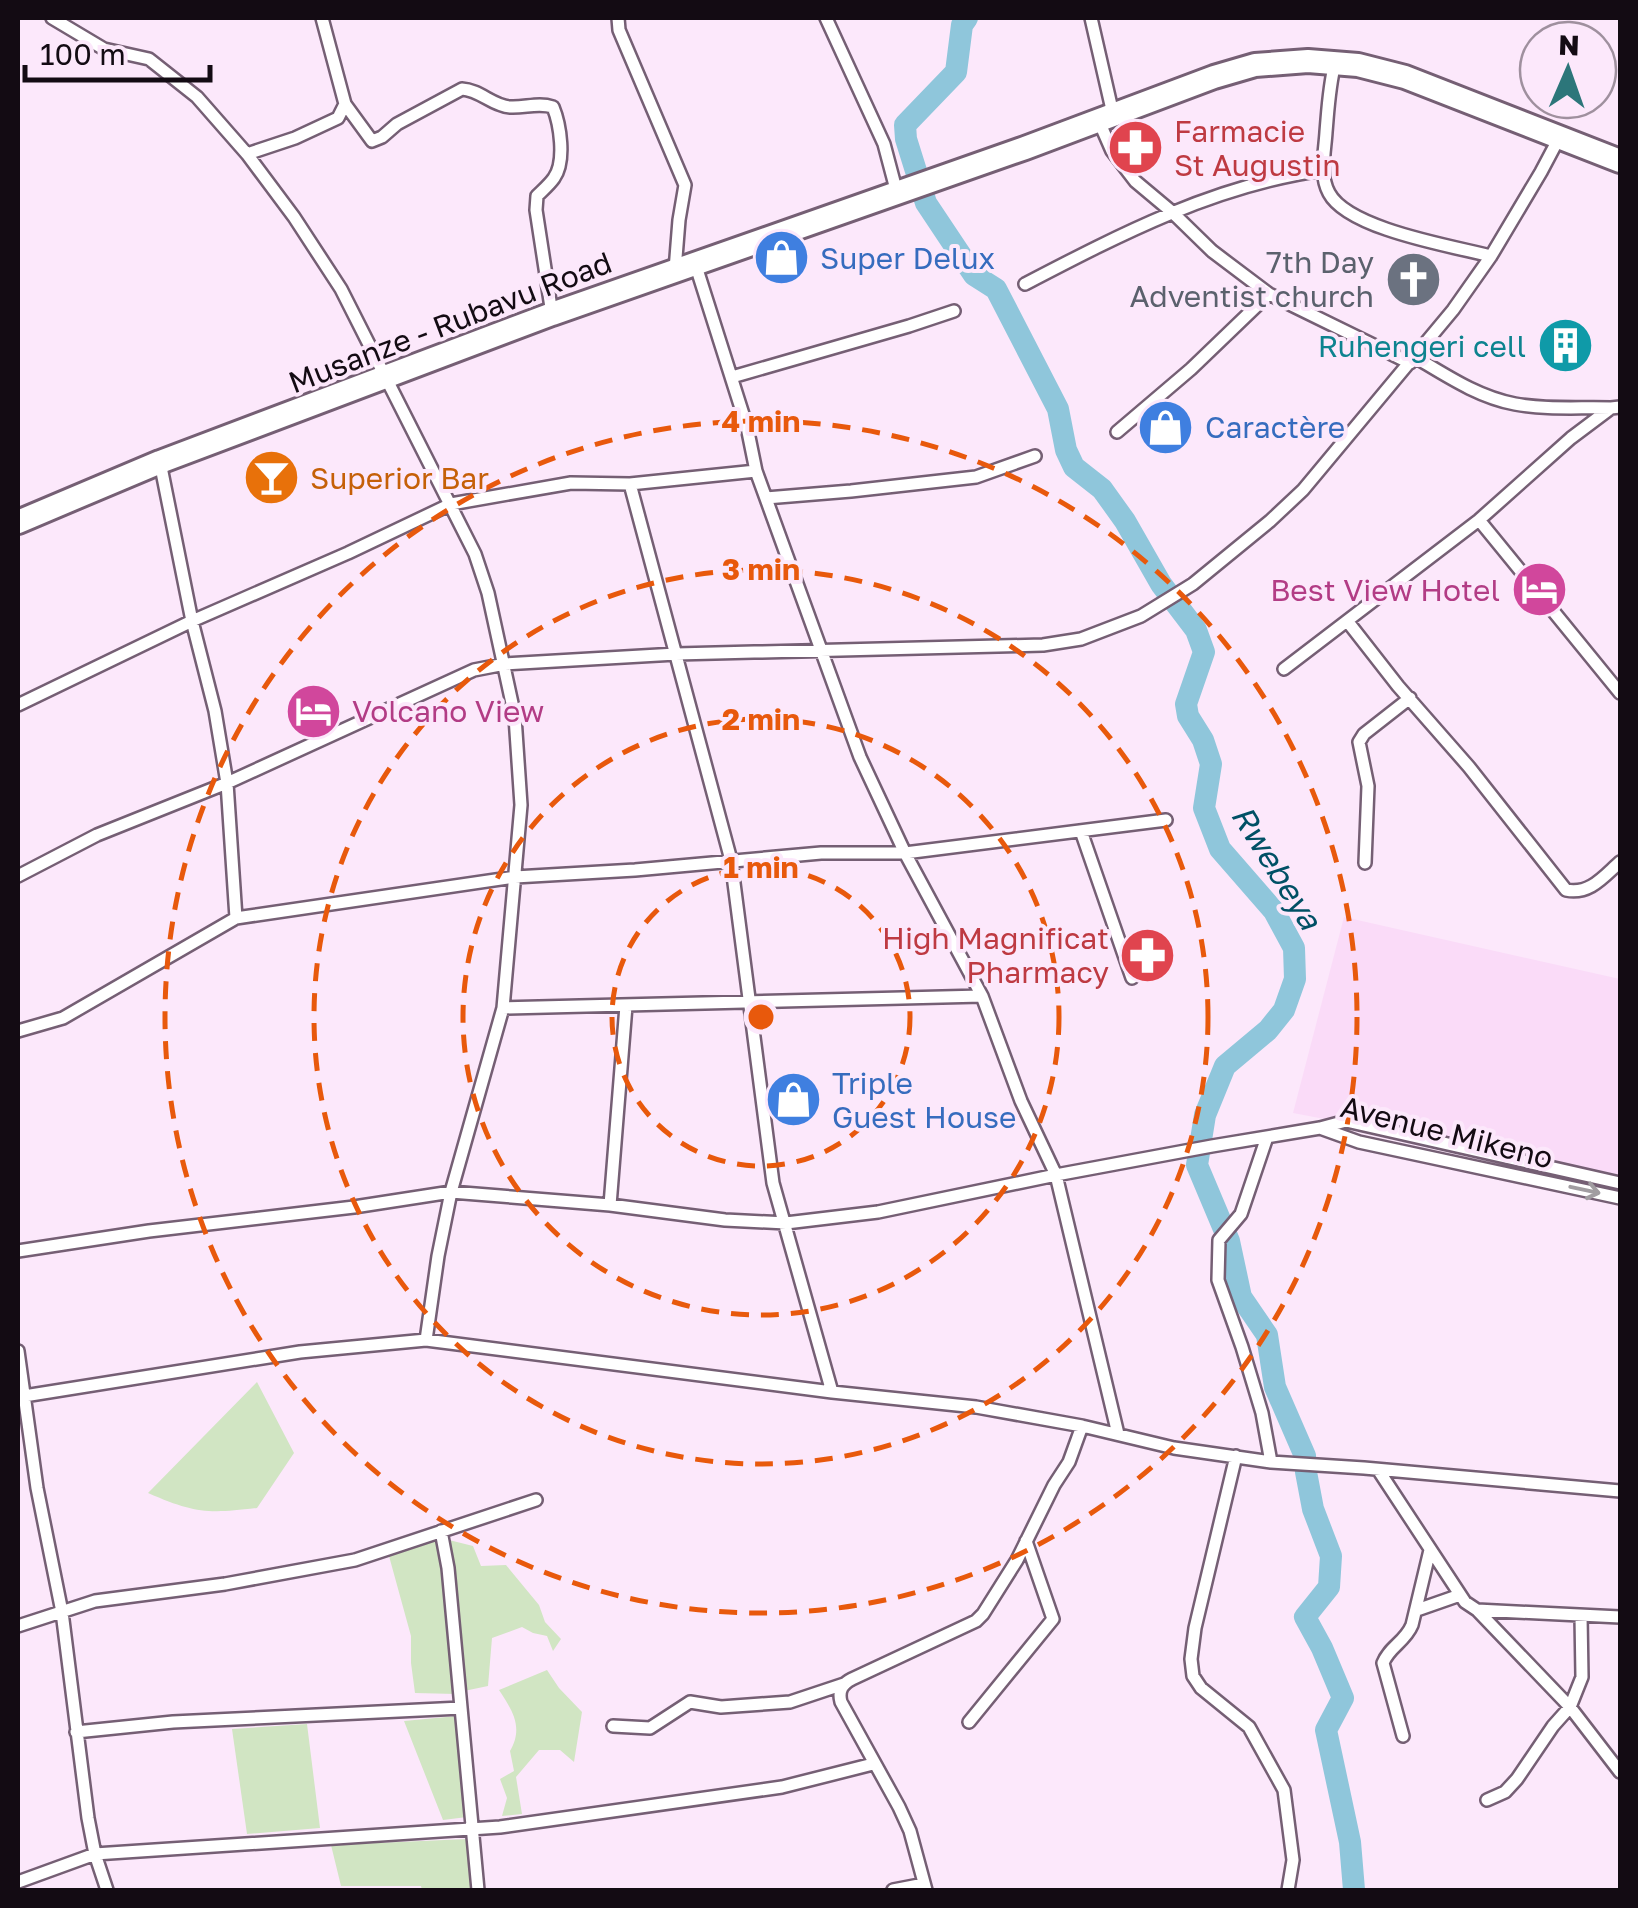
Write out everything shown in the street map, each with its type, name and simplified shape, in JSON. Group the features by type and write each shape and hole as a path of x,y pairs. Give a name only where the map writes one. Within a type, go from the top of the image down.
{"highway":[{"name":"Musanze - Rubavu Road","path":"18,522 160,462 552,314 1256,65 1335,63 1405,77 1620,161"}],"street":[{"path":"52,18 104,48 149,59 198,97 294,216 364,329 474,554 488,594 515,717 521,805 516,877 503,1008 450,1192 426,1340"},
{"path":"322,18 344,104 372,142 462,89 474,90 506,107 554,106 561,126 559,168 555,178 537,196 536,210 552,314"},
{"path":"618,18 685,185 678,220 685,266 732,377 756,470 860,757 905,853 982,996 1021,1101 1056,1175 1118,1434"},
{"path":"826,18 902,190"},
{"path":"1091,18 1112,151 1135,180 1212,251 1268,294 1495,399 1520,405 1616,407"},
{"path":"1335,63 1330,79 1323,170 1327,190 1339,208 1384,228 1490,256"},
{"path":"247,154 338,118 344,104"},
{"path":"18,876 98,835 227,783 474,670 505,664 676,654 1044,645 1081,638 1141,616 1193,584 1303,490 1453,310 1542,172 1559,138"},
{"path":"1025,284 1172,212 1246,185 1323,170"},
{"path":"1117,432 1191,369 1268,294"},
{"path":"732,377 954,311"},
{"path":"1284,669 1479,520 1571,438 1616,407"},
{"path":"766,498 976,476 1035,456"},
{"path":"160,462 227,783 236,918"},
{"path":"18,705 192,620 450,504 571,483 630,484 756,470"},
{"path":"630,484 732,860 773,1183 832,1392"},
{"path":"1479,520 1620,693"},
{"path":"1348,622 1566,890 1590,889 1620,862"},
{"path":"1365,863 1368,786 1358,742 1410,698"},
{"path":"18,1030 64,1018 236,918 516,877 821,853 905,853 1166,820"},
{"path":"1081,830 1132,978"},
{"path":"503,1008 982,996"},
{"path":"610,1205 626,1006"},
{"name":"Avenue Mikeno","path":"1320,1128 1346,1121 1620,1184"},
{"path":"18,1252 450,1192 786,1223 894,1209 1056,1175 1320,1128"},
{"name":"Avenue Mikeno","path":"1320,1128 1359,1142 1620,1198"},
{"path":"1267,1137 1241,1214 1219,1240 1218,1280 1262,1413 1271,1462"},
{"path":"20,1397 300,1352 426,1340 976,1407 1174,1448 1271,1462 1620,1492"},
{"path":"18,1351 20,1397 62,1612 95,1854 107,1890"},
{"path":"613,1726 650,1728 690,1702 720,1707 790,1702 844,1684 976,1621 1069,1462 1082,1426"},
{"path":"1236,1456 1195,1628 1193,1676 1249,1727 1284,1790 1293,1860 1288,1890"},
{"path":"1379,1471 1464,1602 1477,1610 1570,1708 1620,1770"},
{"path":"18,1626 95,1601 225,1584 355,1560 536,1500"},
{"path":"442,1531 478,1890"},
{"path":"968,1722 1053,1619 1026,1541"},
{"path":"1403,1736 1383,1663 1407,1636 1430,1550"},
{"path":"1417,1610 1460,1595"},
{"path":"1477,1610 1620,1617"},
{"path":"1486,1800 1505,1792 1518,1779 1552,1726 1570,1708 1584,1663 1581,1616"},
{"path":"844,1684 839,1694 841,1702 910,1831 925,1887 894,1890"},
{"path":"76,1732 173,1722 461,1708"},
{"path":"18,1882 95,1854 472,1830 782,1788 873,1764"}],"shaded area":[{"path":"1344,917 1620,979 1620,1175 1293,1113"}],"green space":[{"path":"257,1382 294,1453 257,1508 201,1510 148,1493"},
{"path":"445,1539 473,1546 481,1566 506,1565 561,1639 553,1651 547,1636 522,1627 492,1638 488,1686 464,1691 454,1567"},
{"path":"439,1540 456,1694 415,1693 411,1636 389,1556"},
{"path":"547,1670 582,1712 574,1762 560,1750 539,1750 516,1777 522,1814 502,1816 507,1798 500,1779 514,1771 510,1751 516,1726 499,1690"},
{"path":"457,1716 467,1817 443,1820 404,1721"},
{"path":"307,1724 320,1828 247,1834 232,1729"},
{"path":"467,1839 471,1890 341,1886 331,1845"}],"waterway":[{"name":"Rwebeya","path":"967,18 962,25 956,72 905,125 926,203 974,275 996,289 1058,409 1066,450 1074,467 1102,489 1161,584 1196,630 1204,652 1186,704 1211,764 1204,808 1220,849 1274,911 1294,948 1295,979 1284,1010 1268,1030 1225,1066 1205,1115 1197,1165 1229,1241 1241,1297 1267,1335 1275,1387 1305,1456"},
{"name":"Rwebeya","path":"1306,1472 1313,1509 1331,1556 1329,1587 1305,1617 1343,1698 1326,1730 1350,1842 1354,1890"}],"place":[{"name":"Farmacie St Augustin","path":"1135,148"},
{"name":"Super Delux","path":"781,258"},
{"name":"7th Day Adventist church","path":"1413,279"},
{"name":"Ruhengeri cell","path":"1565,346"},
{"name":"Caractère","path":"1166,427"},
{"name":"Superior Bar","path":"271,478"},
{"name":"Best View Hotel","path":"1539,590"},
{"name":"Volcano View","path":"313,711"},
{"name":"High Magnificat Pharmacy","path":"1148,955"},
{"name":"Triple Guest House","path":"793,1100"}]}
